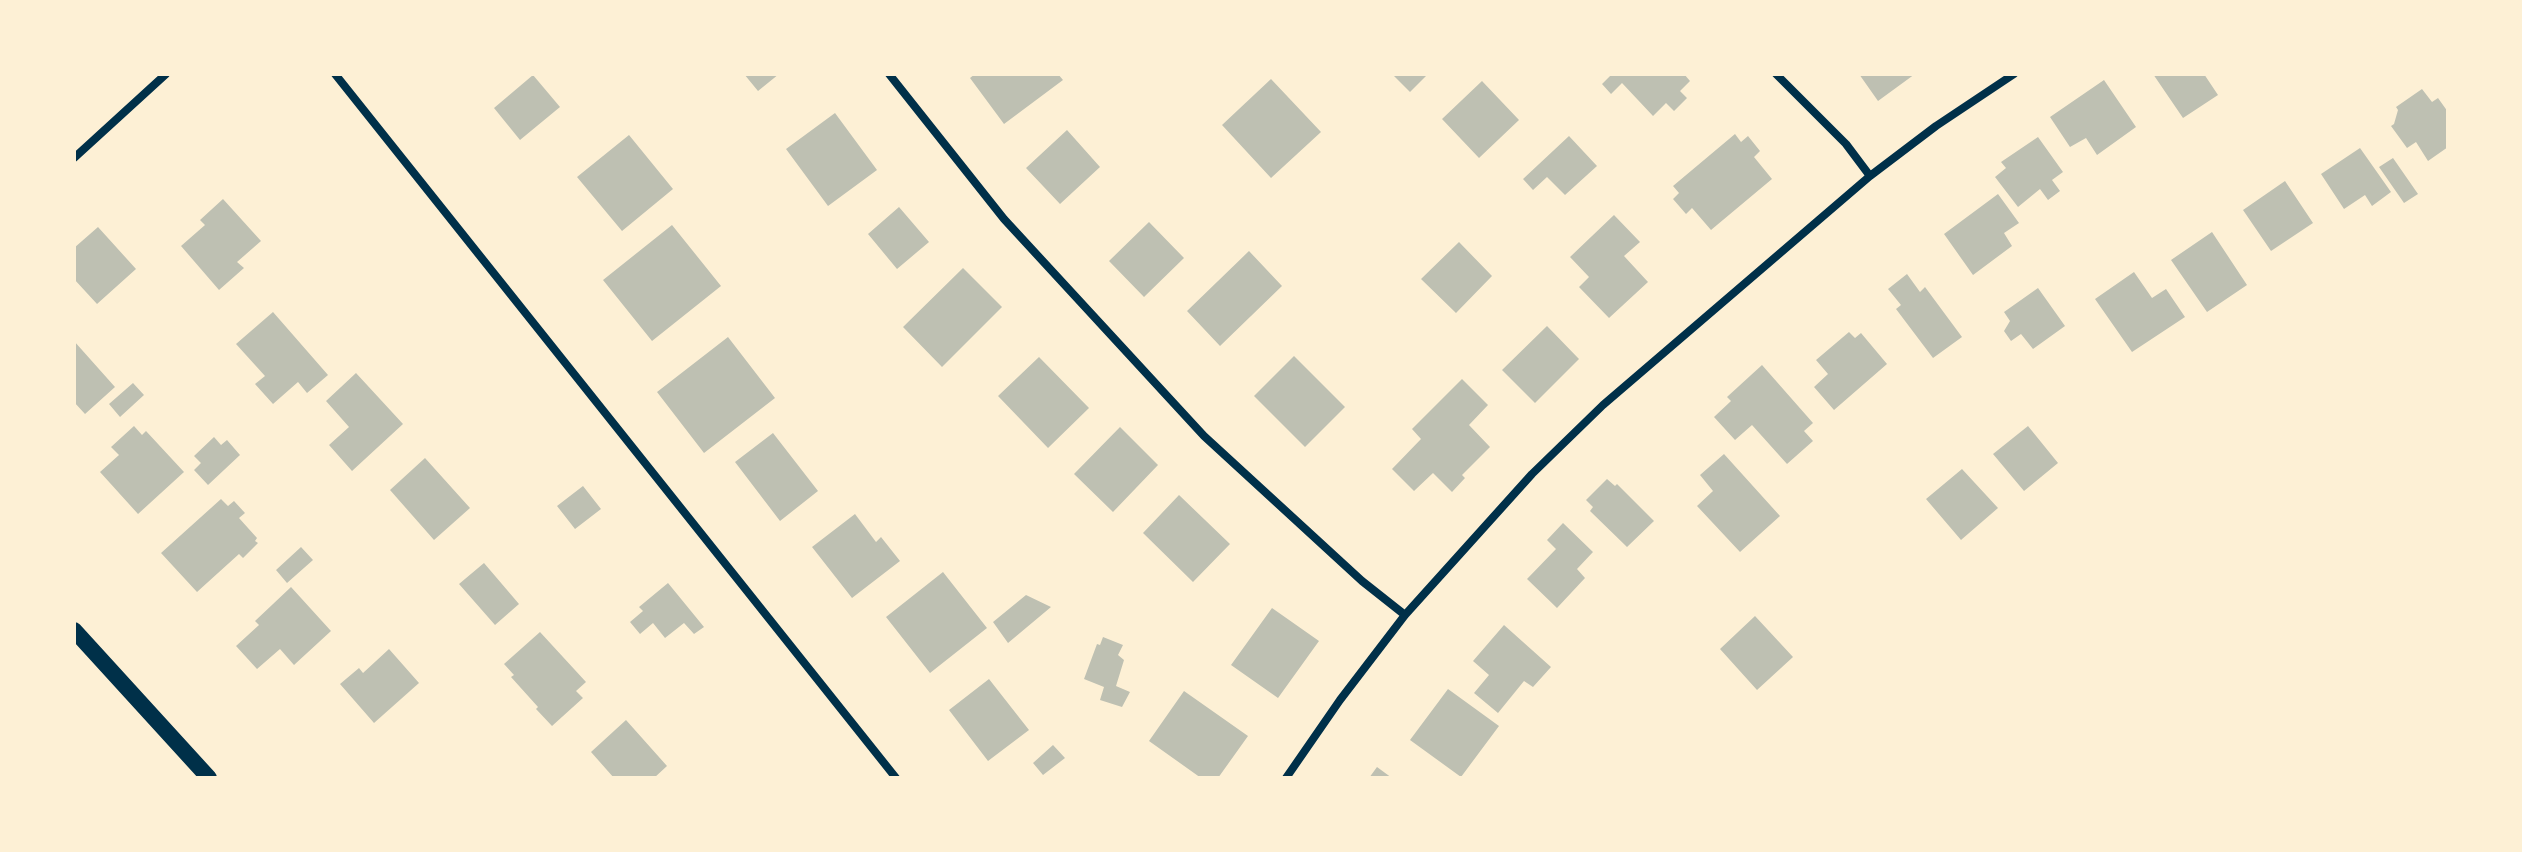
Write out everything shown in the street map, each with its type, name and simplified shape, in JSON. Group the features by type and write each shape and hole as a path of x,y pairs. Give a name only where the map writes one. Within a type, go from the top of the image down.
{"main road":[{"path":"74,630 209,778"}],"street":[{"path":"74,158 166,74"},
{"path":"335,74 896,778"},
{"path":"889,74 1004,219 1212,444 1362,581 1405,615"},
{"path":"1776,74 1846,144 1870,176"},
{"path":"1286,778 1405,615 1532,474 1603,405 1870,176 1936,126 2014,74"}],"building":[{"path":"744,74 779,74 758,91"},
{"path":"975,74 1058,74 1063,80 1004,124 970,78"},
{"path":"1392,74 1428,74 1410,92"},
{"path":"1612,74 1684,74 1690,81 1680,91 1687,98 1674,111 1666,103 1653,116 1622,83 1611,94 1602,84"},
{"path":"1859,74 1915,74 1878,101"},
{"path":"2153,74 2204,74 2218,95 2183,118"},
{"path":"533,75 560,107 520,140 494,108"},
{"path":"1271,79 1321,132 1271,178 1222,125"},
{"path":"2104,80 2136,127 2097,155 2086,138 2070,147 2050,117"},
{"path":"1482,81 1519,120 1479,158 1442,119"},
{"path":"2422,89 2432,102 2438,98 2448,112 2448,147 2428,161 2416,142 2407,148 2391,126 2398,110 2396,107"},
{"path":"835,113 877,170 828,206 786,149"},
{"path":"1067,130 1100,167 1060,204 1026,168"},
{"path":"1735,134 1741,142 1748,136 1760,151 1754,157 1772,179 1711,230 1692,208 1686,214 1673,199 1679,193 1673,186"},
{"path":"629,135 673,189 622,231 577,177"},
{"path":"1569,136 1597,166 1565,195 1547,177 1533,190 1523,179"},
{"path":"2038,137 2063,172 2052,180 2060,191 2048,200 2040,189 2018,207 1995,177 2006,168 2001,162"},
{"path":"2360,148 2391,192 2372,206 2365,195 2344,209 2321,174"},
{"path":"2393,158 2418,194 2404,203 2379,167"},
{"path":"2285,181 2313,223 2271,251 2243,210"},
{"path":"1998,194 2019,223 2004,233 2012,246 1973,275 1944,234"},
{"path":"223,199 261,241 237,262 244,268 219,290 181,246 205,225 200,220"},
{"path":"899,207 929,242 897,269 868,234"},
{"path":"1614,215 1640,242 1624,256 1648,282 1609,318 1579,287 1589,277 1570,257"},
{"path":"1149,222 1184,258 1144,297 1109,261"},
{"path":"672,225 721,286 652,341 603,280"},
{"path":"98,227 136,269 97,304 74,279 74,248"},
{"path":"2212,232 2247,285 2207,312 2171,260"},
{"path":"1459,242 1492,276 1456,313 1421,279"},
{"path":"1249,251 1282,286 1220,346 1187,311"},
{"path":"963,268 1002,307 942,367 903,327"},
{"path":"2134,272 2152,298 2166,289 2185,317 2132,352 2095,299"},
{"path":"1907,274 1920,292 1925,287 1962,337 1933,358 1896,309 1901,305 1888,289"},
{"path":"2038,288 2065,326 2033,349 2021,334 2011,341 2004,331 2010,321 2004,312"},
{"path":"273,312 328,375 307,393 298,382 273,404 255,384 265,376 236,344"},
{"path":"1547,326 1579,359 1535,403 1502,370"},
{"path":"1849,332 1855,338 1861,333 1887,364 1834,410 1814,387 1828,374 1816,360"},
{"path":"728,337 775,398 704,453 657,392"},
{"path":"74,341 115,387 85,414 74,402"},
{"path":"1294,356 1345,407 1305,447 1254,396"},
{"path":"1039,357 1089,408 1048,448 998,396"},
{"path":"1762,365 1813,423 1804,431 1813,441 1787,464 1752,425 1735,440 1714,417 1731,401 1727,397"},
{"path":"356,373 403,424 352,471 329,445 349,427 326,401"},
{"path":"1462,379 1488,405 1469,425 1490,447 1462,475 1465,478 1452,492 1433,473 1414,491 1392,469 1421,439 1412,429"},
{"path":"133,383 144,395 120,417 109,404"},
{"path":"134,426 142,435 146,431 184,472 138,514 100,472 119,455 111,447"},
{"path":"2028,426 2058,463 2024,491 1993,454"},
{"path":"1120,427 1158,465 1113,512 1074,474"},
{"path":"773,433 818,491 780,521 735,462"},
{"path":"214,437 221,445 227,440 240,455 208,485 194,470 201,463 194,456"},
{"path":"1724,454 1780,516 1740,552 1697,506 1713,491 1700,475"},
{"path":"425,458 470,508 434,540 390,490"},
{"path":"1962,469 1998,508 1961,540 1926,499"},
{"path":"1607,479 1615,486 1617,484 1654,521 1627,547 1590,511 1593,507 1586,500"},
{"path":"583,486 601,509 575,529 557,506"},
{"path":"1179,495 1230,544 1193,582 1143,533"},
{"path":"221,499 228,506 234,501 245,513 239,518 258,543 243,558 239,554 197,592 161,553"},
{"path":"855,514 876,542 881,537 900,561 852,598 812,547"},
{"path":"1563,523 1593,552 1577,569 1585,578 1557,608 1527,579 1556,549 1547,540"},
{"path":"301,547 313,560 287,583 276,570"},
{"path":"484,563 519,604 495,625 459,584"},
{"path":"943,572 987,628 930,673 886,617"},
{"path":"668,583 704,627 694,634 684,623 665,638 653,623 640,634 630,622 643,611 639,607"},
{"path":"291,587 331,631 294,665 280,649 257,669 236,646 259,625 255,621"},
{"path":"1026,595 1051,607 1008,643 993,622"},
{"path":"1272,608 1319,641 1278,698 1231,665"},
{"path":"1755,616 1793,657 1757,690 1720,649"},
{"path":"1504,625 1551,667 1533,687 1524,681 1498,713 1474,693 1489,675 1473,661"},
{"path":"540,632 586,682 576,691 583,698 552,726 511,677 514,675 504,664"},
{"path":"1103,637 1123,645 1118,655 1124,660 1116,686 1130,692 1122,707 1100,700 1104,687 1084,679 1097,644 1100,645"},
{"path":"389,649 419,683 374,723 340,684 359,668 363,673"},
{"path":"989,679 1029,730 988,761 949,710"},
{"path":"1448,689 1499,726 1461,777 1410,740"},
{"path":"1184,691 1248,736 1218,778 1201,778 1149,741"},
{"path":"626,720 667,766 654,778 614,778 591,752"},
{"path":"1053,745 1065,758 1043,775 1033,763"},
{"path":"1377,767 1392,778 1369,778"}]}
